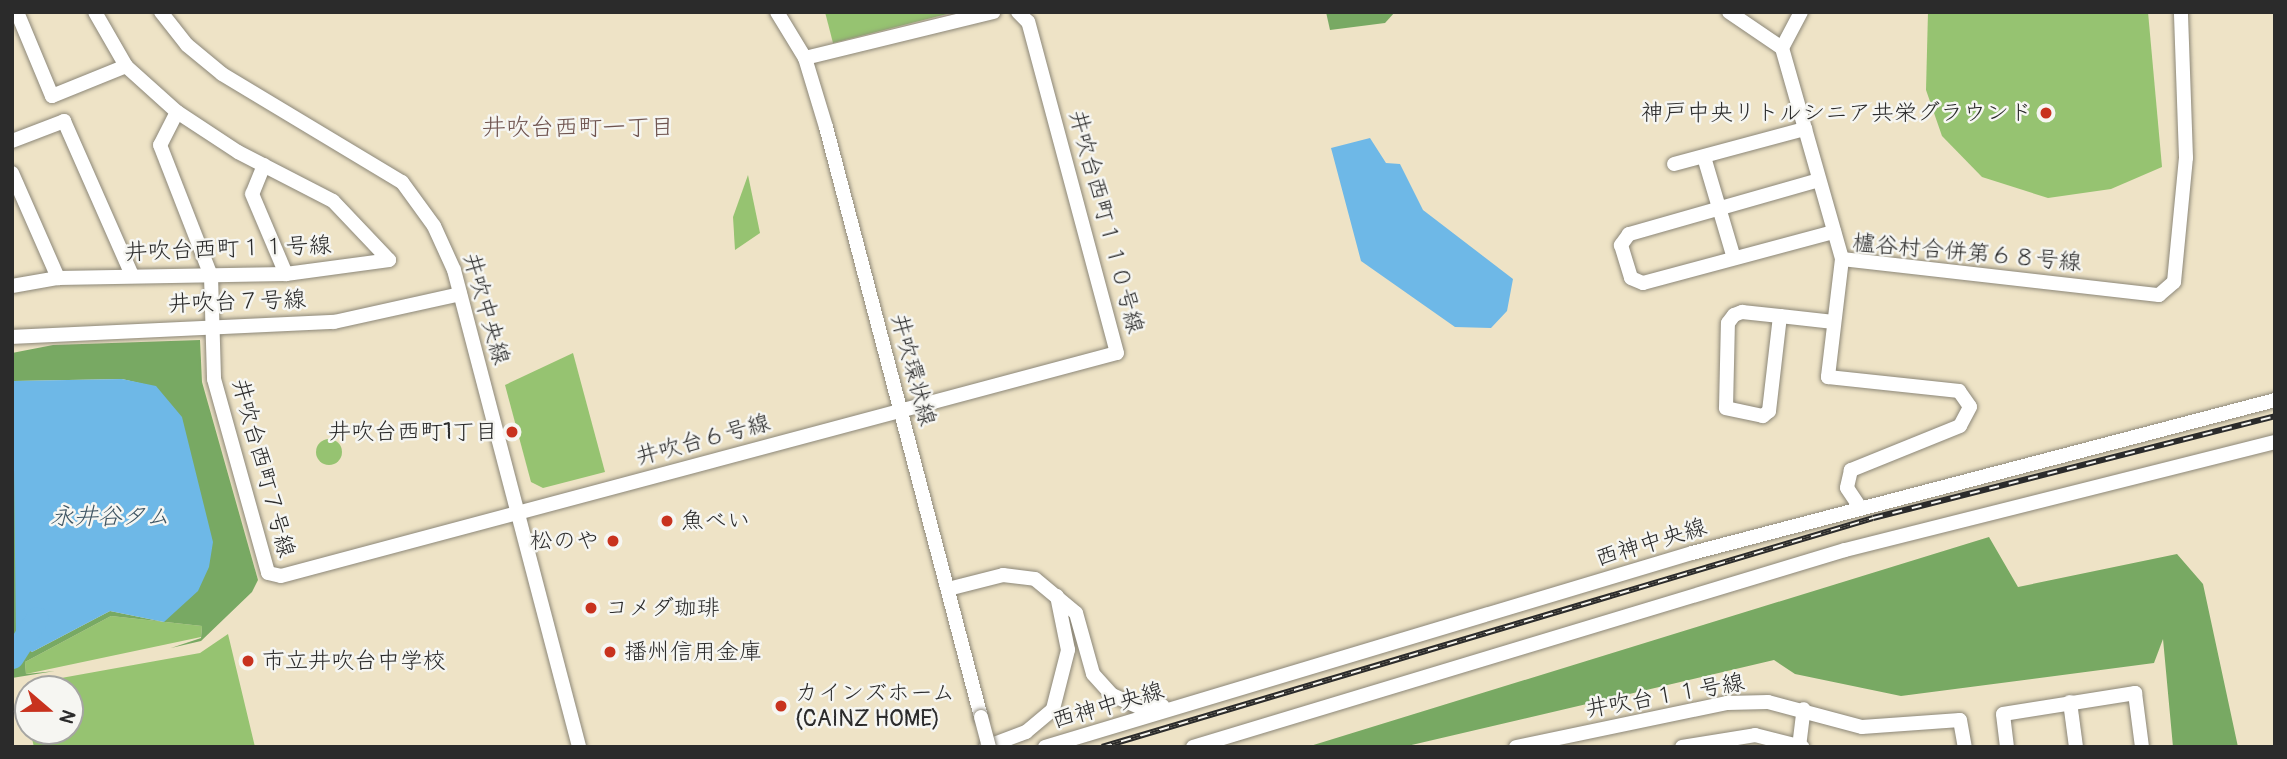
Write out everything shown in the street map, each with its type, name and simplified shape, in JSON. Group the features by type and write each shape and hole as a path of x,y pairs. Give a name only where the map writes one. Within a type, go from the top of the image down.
{"street":[{"path":"17,12 52,96 126,66"},
{"name":"井吹台西町１１号線","path":"12,286 58,278 286,274 389,260 332,201 264,165 177,112 126,66 95,12"},
{"name":"井吹中央線","path":"161,12 187,46 222,74 402,182 434,226 460,294 579,747"},
{"name":"井吹環状線","path":"776,12 805,58 948,589 987,747"},
{"path":"805,58 993,12"},
{"name":"井吹台西町１１０号線","path":"900,412 1117,353 1028,22 1018,12"},
{"path":"1729,12 1782,48 1842,259"},
{"path":"1782,48 1801,12"},
{"name":"櫨谷村合併第６８号線","path":"1860,507 1847,488 1851,470 1960,426 1970,407 1959,391 1828,377 1842,259 2159,295 2174,282 2186,158 2181,12"},
{"path":"177,112 159,145 211,276 212,326"},
{"path":"12,141 64,121 132,275"},
{"path":"1674,164 1805,129"},
{"path":"1704,157 1734,258"},
{"path":"264,165 252,194 286,274"},
{"path":"12,173 58,278"},
{"path":"1819,180 1629,234 1622,245 1631,278 1643,283 1834,232"},
{"name":"井吹台７号線","path":"12,337 334,321 460,294"},
{"path":"1780,316 1769,411 1763,416 1726,408 1728,323 1742,312 1780,316 1834,322"},
{"name":"井吹台西町７号線","path":"212,326 214,379 268,573 281,576 518,513"},
{"name":"西神中央線","path":"1045,747 1270,683 1860,507 2275,400"},
{"name":"井吹台６号線","path":"518,513 900,412"},
{"path":"1193,747 1276,719 1845,550 2275,442"},
{"path":"948,589 1003,575 1035,579 1076,613 1093,674 1112,695 1146,710 1270,683"},
{"path":"987,747 1026,732 1053,709 1069,650 1057,595"},
{"path":"2007,747 2003,714 2134,693 2142,747"},
{"path":"2070,702 2076,747"},
{"name":"井吹台１１号線","path":"1516,747 1727,703 1804,709 1862,727 1960,720 1965,747"},
{"path":"1682,747 1719,744 1755,735 1800,746 1804,709"},
{"path":"1205,747 1276,719"}],"green space":[{"path":"825,12 955,12 833,43"},
{"path":"1326,12 1395,12 1385,23 1330,30"},
{"name":"神戸中央リトルシニア共栄グラウンド","path":"1928,12 2148,12 2162,167 2111,189 2048,198 1982,177 1942,136 1926,90"},
{"path":"748,175 760,233 735,250 733,217"},
{"path":"200,340 202,382 258,580 252,592 201,641 171,648 201,638 202,626 164,622 156,387 122,379 14,381 24,647 32,652 110,611 162,622 111,616 25,662 26,674 55,671 30,675 14,675 12,678 12,353 53,345"},
{"path":"573,353 605,472 543,488 531,482 505,385"},
{"path":"329,439 338,443 342,452 338,461 329,465 320,461 316,452 320,443"},
{"path":"1989,537 2018,587 2177,554 2203,584 2238,747 2173,747 2163,639 2154,663 1901,696 1795,674 1774,660 1403,747 1307,747"},
{"path":"111,616 202,626 201,637 26,674 25,662"},
{"path":"228,634 255,747 34,747 84,745 84,675 78,675 200,653"}],"water":[{"path":"1370,138 1386,163 1400,164 1423,210 1513,279 1507,311 1491,328 1455,327 1361,261 1331,148"},
{"name":"永井谷タム","path":"122,379 156,386 182,417 213,542 209,567 198,591 164,622 110,611 32,652 16,643 13,381"}],"waterway":[{"path":"12,657 37,618"}],"railway":[{"path":"1102,747 1873,518 2275,416"}],"place":[{"name":"神戸中央リトルシニア共栄グラウンド","path":"2046,113"},
{"name":"井吹台西町1丁目","path":"512,432"},
{"name":"魚べい","path":"667,521"},
{"name":"松のや","path":"613,541"},
{"name":"コメダ珈琲","path":"591,608"},
{"name":"播州信用金庫","path":"610,652"},
{"name":"市立井吹台中学校","path":"248,661"},
{"name":"カインズホーム (CAINZ HOME)","path":"781,706"}],"district":[{"name":"井吹台西町一丁目","path":"578,128"}]}
